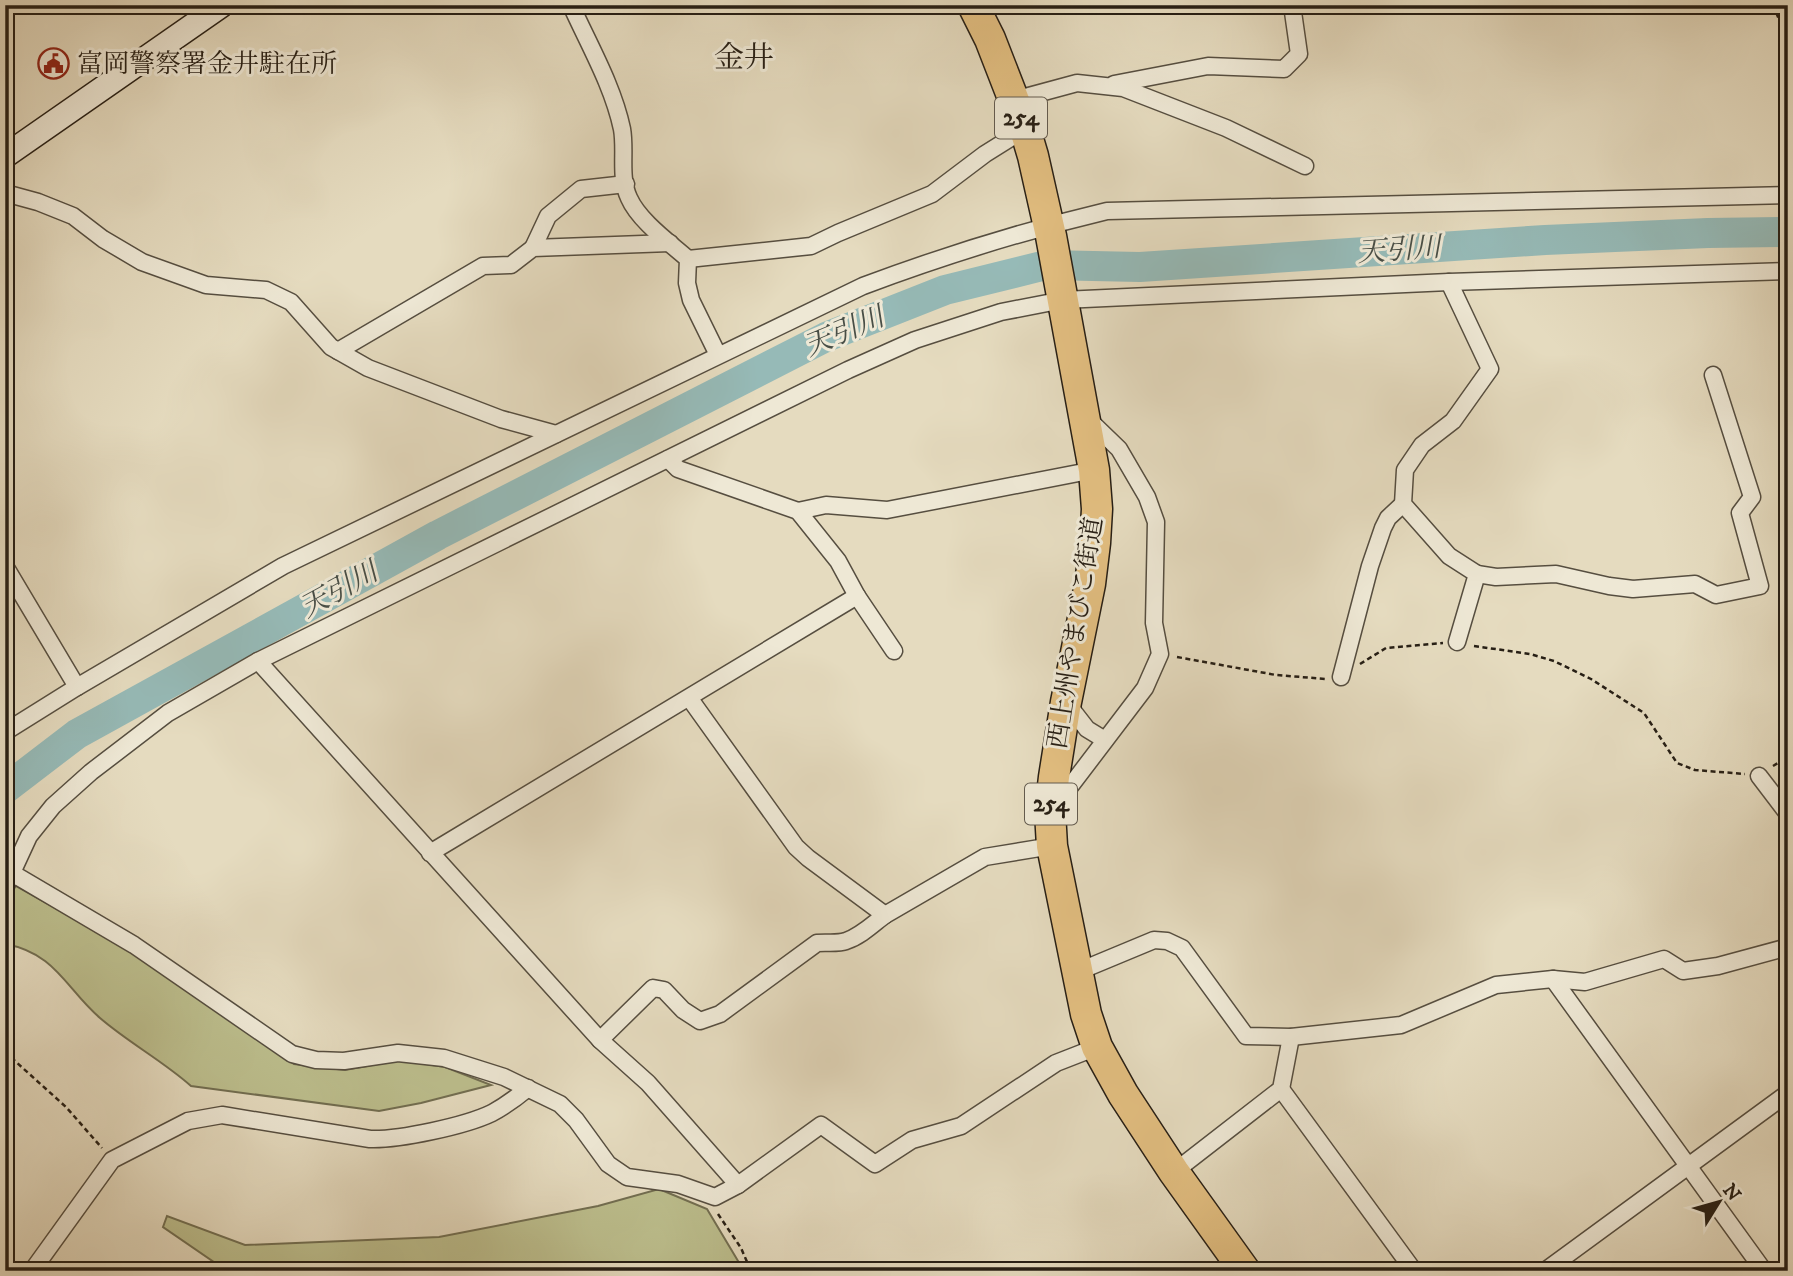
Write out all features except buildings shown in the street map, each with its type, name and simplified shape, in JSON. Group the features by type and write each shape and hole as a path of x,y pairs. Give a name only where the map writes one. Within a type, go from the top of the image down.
{"highway":[{"name":"西上州やまびこ街道","path":"973,5 990,39 1025,129 1050,230 1094,470 1097,509 1090,584 1066,702 1051,812 1052,846 1086,1014 1097,1047 1123,1094 1174,1172 1245,1271"}],"main road":[{"path":"5,156 222,5"}],"street":[{"path":"571,5 614,102 622,131 629,198 649,224 688,259 811,246 932,194 985,154 1025,129"},
{"path":"1104,86 1208,66 1284,69 1299,54 1292,5"},
{"path":"1014,100 1077,83 1123,88 1226,128 1305,166"},
{"path":"338,351 482,266 511,265 533,248 548,216 581,189 626,184"},
{"path":"5,193 73,216 103,239 142,262 206,285 266,290 291,302 331,347 368,368 489,415 556,434"},
{"path":"5,733 77,687 283,566 863,286 947,254 1050,230 1107,211 1788,195"},
{"path":"533,248 670,243"},
{"path":"688,259 687,283 691,300 718,355"},
{"path":"1097,1047 1056,1063 961,1126 912,1140 875,1164 821,1125 738,1185 715,1198 678,1184 627,1177 608,1164 576,1120 559,1104 504,1077 444,1058 398,1053 344,1061 316,1060 292,1054 134,945 7,877 29,836 53,806 91,772 168,713 258,661 848,369 915,340 1001,312 1062,297 1788,271"},
{"path":"1341,677 1382,528 1403,504 1405,470 1422,445 1453,421 1490,369 1449,282"},
{"path":"1403,504 1449,556 1477,574 1496,578 1556,574 1633,589 1695,584 1716,594 1760,586 1740,513 1752,497 1713,375"},
{"path":"1051,812 1146,688 1160,654 1154,623 1156,522 1147,497 1119,449 1086,417"},
{"path":"667,459 678,469 798,510 825,505 887,510 1094,470"},
{"path":"798,510 838,561 857,596 894,651"},
{"path":"5,566 77,687"},
{"path":"1457,642 1477,574"},
{"path":"430,853 690,699 857,596"},
{"path":"258,661 600,1040 648,1083 738,1185"},
{"path":"690,699 796,847 884,915"},
{"path":"1066,702 1087,729 1105,740"},
{"path":"1759,775 1788,814"},
{"path":"600,1040 653,988 664,990 683,1010 700,1021 720,1014 817,943 843,943 862,933 884,915 985,857 1052,846"},
{"path":"1077,972 1154,940 1167,941 1182,948 1246,1036 1290,1037 1401,1025 1496,985 1553,979 1585,982 1664,959 1683,971 1718,966 1788,947"},
{"path":"1553,979 1764,1271"},
{"path":"1174,1172 1281,1089 1290,1037"},
{"path":"32,1271 112,1160 188,1121 222,1115 388,1140 481,1117 510,1103 528,1088"},
{"path":"1281,1089 1414,1271"},
{"path":"1545,1271 1788,1093"}],"path":[{"path":"1773,5 1788,41"},
{"path":"1160,654 1276,675 1327,678 1341,677 1385,648 1457,642 1530,654 1554,661 1591,679 1644,713 1677,762 1695,771 1759,775 1788,757"},
{"path":"5,1052 66,1107 112,1160"},
{"path":"715,1198 716,1210 741,1248 751,1271"}],"green space":[{"path":"5,880 132,951 294,1064 345,1070 400,1060 445,1067 491,1085 379,1111 191,1086 100,1018 49,964 37,955 5,944"},
{"path":"659,1189 707,1209 744,1271 667,1271 664,1266 655,1271 227,1271 163,1227 167,1216 245,1245 439,1237 598,1206"}],"waterway":[{"name":"天引川","path":"5,789 77,734 438,535 826,337 945,290 1046,265 1140,267 1545,240 1788,232"}],"place":[{"name":"富岡警察署金井駐在所","path":"54,64"}],"district":[{"name":"金井","path":"744,58"}]}
